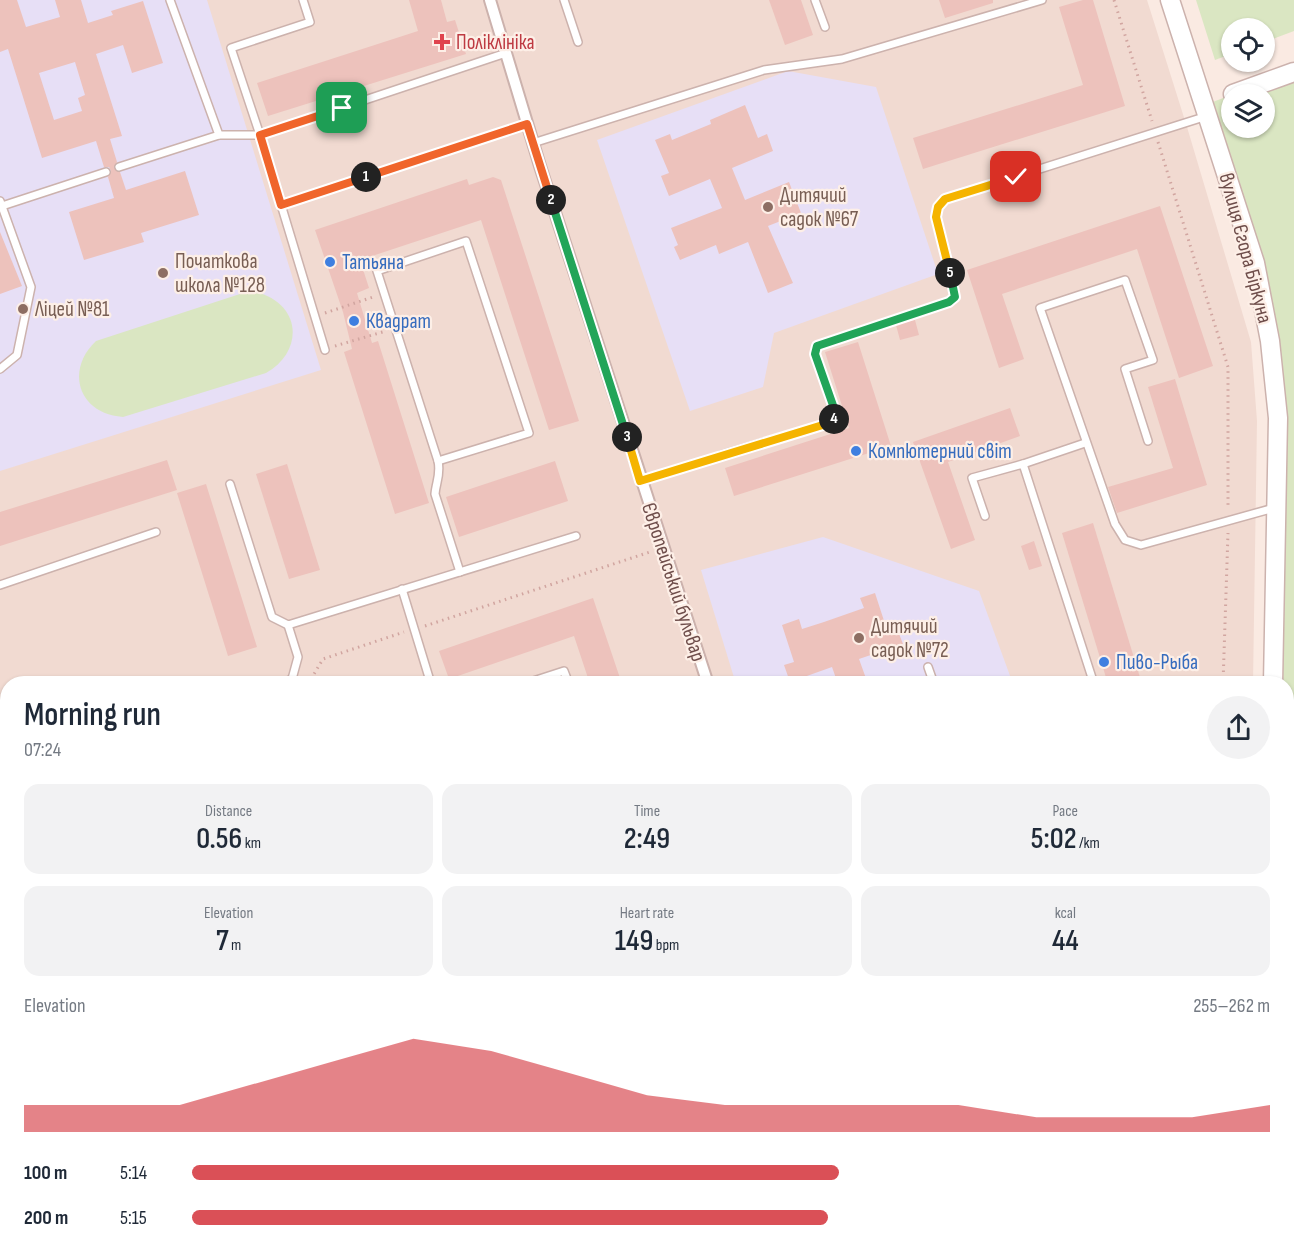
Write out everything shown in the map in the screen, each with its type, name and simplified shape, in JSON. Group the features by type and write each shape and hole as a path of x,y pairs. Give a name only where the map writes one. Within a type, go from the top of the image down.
{"street":[{"name":"Європейський бульвар","path":"490,0 533,144 640,481 705,676"},
{"name":"вулиця Єгора Біркуна","path":"1170,0 1255,263 1270,341 1278,418 1273,676"},
{"path":"1262,84 1294,72"},
{"path":"1207,110 1221,102"}],"lane":[{"path":"170,0 219,135"},
{"path":"303,0 310,22 231,48 260,135 325,350"},
{"path":"564,0 578,42"},
{"path":"815,0 825,27"},
{"path":"533,144 764,70 842,59 1042,0"},
{"path":"119,167 219,135 260,135 506,54"},
{"path":"722,455 826,424 834,418 835,411 815,354 817,346 949,302 955,297 936,217 938,207 945,199 1156,134 1207,110"},
{"path":"0,369 16,355 31,287 1,204 106,172"},
{"path":"438,461 529,434 466,241 377,271 438,461 441,473 436,483 435,494 460,572"},
{"path":"1148,441 1125,369 1153,360 1125,280 1040,308 1114,524 1125,540 1141,545 1276,507"},
{"path":"985,516 972,478 1085,443"},
{"path":"1023,464 1091,676"},
{"path":"230,484 272,617 288,625 576,536"},
{"path":"0,585 156,532"},
{"path":"402,589 428,676"},
{"path":"288,625 298,657 294,676"},
{"path":"928,667 931,676"},
{"path":"549,676 564,671 566,676"}],"path":[{"path":"1114,0 1228,367 1228,519 1223,676"},
{"path":"281,205 527,124"},
{"path":"315,316 384,293"},
{"path":"325,350 396,327"},
{"path":"640,481 722,455"},
{"path":"313,676 323,659 662,548"}],"shaded area":[{"path":"0,0 1147,0 1251,342 1257,421 1253,676 0,676"},
{"name":"Початкова школа №128","path":"0,0 207,0 321,370 0,471"},
{"name":"Дитячий садок №67","path":"788,71 876,87 938,274 774,333 763,387 690,411 597,140"},
{"name":"Дитячий садок №72","path":"823,537 979,591 1010,676 734,676 701,570"}],"green space":[{"path":"1196,0 1294,0 1294,31 1275,38 1275,18 1221,18 1221,58 1215,60"},
{"path":"1294,72 1294,676 1273,676 1270,341 1205,105 1221,99 1221,138 1275,138 1275,84 1261,84"},
{"path":"255,292 270,297 281,306 289,316 292,328 292,340 287,352 279,363 266,373 123,417 95,408 81,389 79,377 81,365 86,352 96,341 243,293"}],"building":[{"path":"0,0 17,0 26,27 60,17 55,0 81,0 88,23 113,15 111,11 143,1 163,63 132,73 123,45 96,54 122,136 110,139 117,162 114,168 120,172 126,190 185,171 199,215 141,233 144,242 84,260 69,212 114,198 108,177 111,171 109,167 104,167 96,141 42,158 8,49 0,52","holes":["75,62 85,95 78,98 82,111 54,120 39,73"]},
{"path":"409,0 441,0 447,22 455,20 466,54 268,116 257,83 418,31"},
{"path":"769,0 801,0 813,35 785,45"},
{"path":"939,0 993,0 993,3 945,18"},
{"path":"1083,0 1093,0 1125,106 923,169 913,138 1083,85 1059,7"},
{"path":"745,105 758,138 767,134 773,151 732,168 745,200 789,182 801,213 768,226 793,283 768,293 748,242 719,254 716,245 680,260 674,247 678,245 671,228 722,208 710,179 669,196 661,176 669,173 655,140 670,134 672,140 711,124 710,120"},
{"path":"493,177 501,180 579,421 549,430 481,220 360,260 369,288 357,293 372,343 378,341 429,503 395,514 344,352 352,349 343,312 315,230 467,179 469,185"},
{"path":"1160,206 1213,366 1179,378 1137,249 1002,294 1024,359 999,368 967,270"},
{"path":"0,232 22,286 0,294"},
{"path":"915,320 919,335 900,340 896,325"},
{"path":"858,342 891,446 734,496 725,468 849,428 825,352"},
{"path":"1175,379 1207,485 1117,513 1108,487 1173,468 1148,387"},
{"path":"1010,408 1020,436 948,462 975,540 951,549 913,442"},
{"path":"167,460 177,490 0,546 0,512"},
{"path":"555,461 568,501 459,537 446,497"},
{"path":"287,464 320,570 289,579 256,474"},
{"path":"206,484 257,647 228,656 177,493"},
{"path":"1093,523 1140,676 1106,676 1062,533"},
{"path":"1034,541 1042,566 1029,570 1021,546"},
{"path":"875,593 887,630 896,626 903,644 859,659 865,676 835,676 832,667 807,676 788,676 784,665 794,662 782,625 799,619 802,629 824,622 864,608 860,598"},
{"path":"593,598 619,676 587,676 574,636 458,676 448,676 439,651"}],"place":[{"name":"Поліклініка","path":"442,42"},
{"name":"Дитячий садок №67","path":"768,207"},
{"name":"Татьяна","path":"330,262"},
{"name":"Початкова школа №128","path":"163,273"},
{"name":"Ліцей №81","path":"23,309"},
{"name":"Квадрат","path":"354,321"},
{"name":"Компютерний світ","path":"856,451"},
{"name":"Дитячий садок №72","path":"859,638"},
{"name":"Пиво-Рыба","path":"1104,662"}],"route":[{"path":"342,108 260,135 281,205 527,124 640,481 826,424 834,418 835,411 815,354 817,346 949,302 955,297 936,217 938,207 945,199 1016,177"}]}
